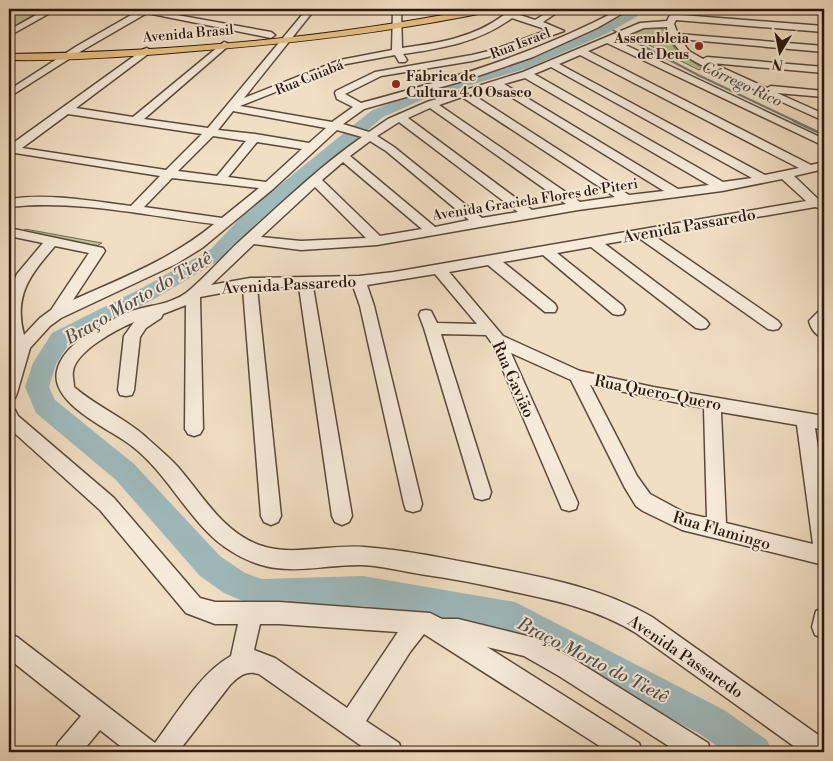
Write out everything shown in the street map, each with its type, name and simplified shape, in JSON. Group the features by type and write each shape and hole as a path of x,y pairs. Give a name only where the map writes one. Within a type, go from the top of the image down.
{"main road":[{"name":"Avenida Brasil","path":"396,24 459,9"},
{"name":"Avenida Brasil","path":"9,50 65,53 147,51 224,45 241,36 288,36 396,24 488,9"},
{"name":"Avenida Brasil","path":"9,57 51,57 100,43 241,36 288,36"},
{"path":"25,57 33,61 36,67"}],"street":[{"path":"9,33 53,9"},
{"path":"100,43 141,9"},
{"path":"9,94 65,53 141,9 241,36"},
{"path":"311,9 232,106 337,126 367,135 390,149 479,222"},
{"path":"397,9 397,51 406,68"},
{"path":"494,9 514,12 536,23 574,36"},
{"path":"536,23 558,9"},
{"name":"Rua Israel","path":"56,314 171,261 196,245 226,222 310,147 360,107 514,62 574,36 626,9"},
{"path":"671,21 682,9"},
{"path":"787,9 824,12"},
{"name":"Rua Cuiabá","path":"135,209 211,131 232,106 332,66 371,56 449,44 469,38 494,26 514,12"},
{"path":"671,21 673,36 686,53 697,60 824,118"},
{"path":"194,429 192,294 250,239 367,135 400,117 431,104 526,74 643,25 671,21 824,29"},
{"path":"360,107 341,97 340,92 378,74 406,68 461,61 485,55 556,30"},
{"path":"673,36 824,49"},
{"path":"608,40 824,143"},
{"path":"135,121 224,45"},
{"path":"10,150 147,51"},
{"path":"580,51 810,169"},
{"path":"9,84 51,57"},
{"path":"697,60 824,70"},
{"path":"552,64 765,180"},
{"path":"526,74 722,187"},
{"path":"497,84 676,193"},
{"path":"759,88 824,94"},
{"path":"464,94 626,199"},
{"path":"431,104 577,206"},
{"path":"66,110 255,137 310,147"},
{"path":"400,117 529,214"},
{"path":"219,180 255,137"},
{"path":"10,150 170,174 268,186"},
{"path":"343,156 432,231"},
{"name":"Avenida Graciela Flores de Piteri","path":"250,239 304,247 339,246 378,241 577,206 765,180 824,165"},
{"path":"785,175 820,204"},
{"path":"316,180 378,241"},
{"path":"9,203 21,200 51,200 135,209 226,222"},
{"name":"Avenida Passaredo","path":"820,204 359,281 250,283 219,287 192,294 167,308 127,319 92,338 70,359 65,371 65,382 68,391 140,442 172,472 206,519 226,537 256,553 275,559 339,556 386,559 458,570 560,591 593,601 622,612 644,624 822,752"},
{"path":"9,233 98,251 99,253 56,314 26,342 9,393"},
{"path":"641,233 773,325"},
{"path":"26,342 17,339 15,332 14,295 26,274 51,242"},
{"path":"593,242 701,324"},
{"path":"547,251 618,310"},
{"path":"490,259 550,308"},
{"name":"Rua Gavião","path":"438,269 472,306 494,335 569,503"},
{"path":"359,281 367,306 413,504"},
{"path":"305,282 342,516"},
{"path":"250,283 271,516"},
{"path":"126,390 132,336 141,324 167,308"},
{"path":"824,315 817,320 818,326 824,333"},
{"name":"Rua Quero-Quero","path":"482,492 429,321 494,335 577,376 712,404 824,423"},
{"name":"Rua Flamingo","path":"577,376 631,482 644,500 670,516 824,556"},
{"path":"712,404 717,529"},
{"path":"9,415 12,421 107,504 193,606 215,613 279,613 430,626 458,630 527,646 567,668 699,752"},
{"path":"805,421 824,551"},
{"path":"241,662 251,614"},
{"path":"350,724 402,644 430,626"},
{"path":"430,626 630,752"},
{"path":"9,645 147,752"},
{"path":"163,752 216,684 227,672 241,662 256,662 267,666 390,752"},
{"path":"67,752 97,715"}],"green space":[{"path":"9,9 44,9 9,29"},
{"path":"646,26 662,28 676,50 702,68 699,70 627,34"},
{"path":"25,229 102,243 93,248 21,234"}],"waterway":[{"name":"Braço Morto do Tietê","path":"644,9 603,30 523,65 421,95 377,114 250,219 218,253 149,293 60,339 45,363 37,387 45,406 125,472 210,566 235,583 262,594 363,591 515,618 712,722 755,752"},
{"name":"Córrego Rico","path":"608,27 618,33"},
{"name":"Córrego Rico","path":"624,36 698,75 797,122"},
{"name":"Córrego Rico","path":"794,121 824,135"}],"place":[{"name":"Assembleia de Deus","path":"699,46"},
{"name":"Fabrica de Cultura 4.0 Osasco","path":"396,84"}]}
